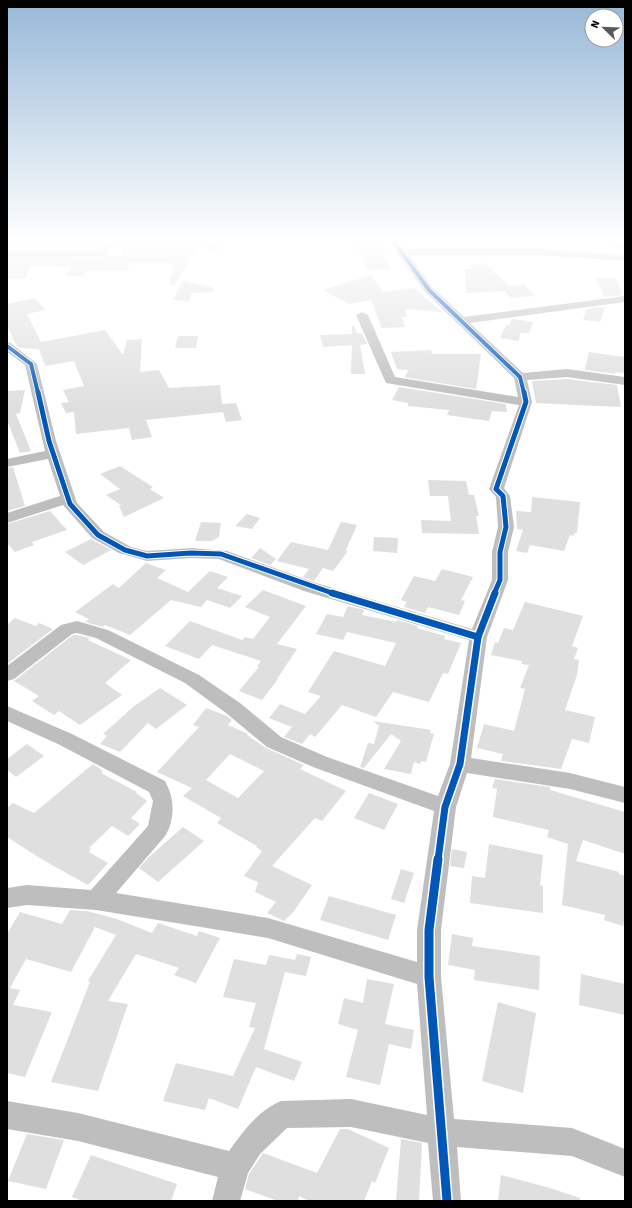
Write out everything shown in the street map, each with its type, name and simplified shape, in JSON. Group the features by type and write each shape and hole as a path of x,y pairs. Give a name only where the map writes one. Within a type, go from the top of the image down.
{"street":[{"path":"434,295 520,377 526,402 496,489 503,496 506,527 500,552 500,580 478,637 460,764 445,807 429,930 429,977 440,1132 447,1201"},
{"path":"460,321 625,299"},
{"path":"362,315 390,380 526,402"},
{"path":"9,349 31,364 54,454 70,504 98,535 135,554 147,556 191,553 221,554 310,587 478,637"},
{"path":"520,377 567,374 625,381"},
{"path":"7,463 54,454"},
{"path":"7,518 68,498"},
{"path":"7,675 67,629 77,627 96,633 192,679 233,708 274,742 320,762 445,807"},
{"path":"7,713 82,746 158,787 163,801 158,829 96,900"},
{"path":"460,764 570,781 625,795"},
{"path":"7,898 27,895 96,900 268,928 429,977"},
{"path":"226,1201 235,1167 250,1144 281,1115 351,1113 440,1132 572,1142 625,1163"},
{"path":"7,1115 78,1127 235,1167"}],"building":[{"path":"175,295 190,295 189,301 173,300"},
{"path":"333,295 423,295 442,312 405,309 407,317 402,317 405,327 382,328 371,300 349,304"},
{"path":"508,295 535,296 510,298"},
{"path":"603,295 619,295 604,297"},
{"path":"35,298 45,310 27,314 41,342 105,330 123,355 127,340 142,339 140,372 159,370 169,388 220,385 222,404 236,403 242,420 226,422 223,412 146,420 152,437 132,440 129,428 76,434 74,412 66,413 61,403 69,402 63,390 84,386 74,361 45,366 39,349 20,348 16,345 7,326 7,304"},
{"path":"598,307 605,308 600,322 583,320 587,309"},
{"path":"512,319 533,322 529,333 520,333 519,341 500,338 506,325 509,325"},
{"path":"352,326 354,326 357,333 362,333 367,344 360,345 365,374 351,374 352,345 323,347 320,335 352,334"},
{"path":"178,336 198,336 196,348 175,348"},
{"path":"431,350 432,354 481,354 476,389 404,377 409,370 397,369 391,352"},
{"path":"589,352 625,357 625,373 615,372 615,374 585,370"},
{"path":"567,379 617,385 621,407 536,403 532,381"},
{"path":"399,387 506,404 507,412 492,411 489,421 447,415 449,410 408,406 408,403 392,400"},
{"path":"25,390 20,413 16,414 31,451 20,453 7,420 7,391"},
{"path":"120,466 153,487 150,489 164,498 124,517 119,506 121,505 106,495 120,489 100,474"},
{"path":"13,467 25,506 7,511 7,468"},
{"path":"428,480 466,481 469,495 474,495 479,516 476,516 479,534 422,533 421,520 451,521 448,496 430,496"},
{"path":"532,497 580,502 577,533 575,533 574,536 570,535 564,551 530,545 527,553 516,551 523,530 517,529 516,511 531,512"},
{"path":"50,511 67,530 32,542 34,545 15,552 7,543 7,524"},
{"path":"247,514 260,518 252,529 235,526"},
{"path":"201,522 221,523 219,537 212,541 195,541"},
{"path":"341,522 357,525 346,550 348,551 333,571 323,568 314,581 303,577 309,569 277,561 291,542 328,550"},
{"path":"374,537 398,538 397,553 373,551"},
{"path":"91,539 111,550 83,565 65,552"},
{"path":"260,548 276,559 270,565 251,558"},
{"path":"146,563 166,570 157,578 188,592 210,571 228,577 217,588 242,596 230,608 207,600 201,607 171,600 130,635 105,625 103,627 85,622 89,619 75,612 113,584 119,588"},
{"path":"442,569 473,577 461,600 465,601 459,615 428,607 425,613 404,607 407,602 401,600 414,576 435,581"},
{"path":"263,590 306,606 277,644 297,649 278,679 262,700 239,691 259,667 257,666 261,661 212,645 199,659 165,646 190,621 242,640 245,637 253,639 270,617 245,607"},
{"path":"525,602 583,616 572,646 578,648 574,659 579,660 577,675 565,710 595,717 589,743 572,739 561,769 501,761 503,754 477,748 484,724 514,731 525,689 520,688 529,665 521,664 522,661 491,655 495,642 498,643 504,628 513,630"},
{"path":"348,606 364,610 362,615 396,622 397,620 418,626 417,628 445,636 444,639 461,643 448,674 443,673 429,702 393,692 376,717 342,705 315,737 310,734 302,744 284,737 292,727 269,718 280,704 305,714 321,696 308,692 334,651 385,666 396,643 347,632 343,640 316,634 327,614 343,617"},
{"path":"15,618 36,626 39,623 53,629 7,664 7,625"},
{"path":"73,635 90,638 88,640 131,660 105,683 122,695 80,725 59,711 54,715 32,701 39,696 14,681"},
{"path":"160,688 187,705 156,729 148,723 120,752 100,744 107,736 103,734 133,707"},
{"path":"206,708 227,716 232,720 228,725 248,734 247,735 266,748 304,765 300,769 346,791 322,821 315,818 272,866 312,885 294,911 284,921 267,913 276,902 255,892 258,882 244,876 262,851 256,847 257,846 217,823 221,818 183,796 192,788 157,772 199,727 193,725","holes":["230,754 264,771 238,798 206,780"]},
{"path":"373,721 431,730 430,733 434,734 426,762 421,761 420,764 414,762 411,774 384,769 401,741 391,734 364,768 360,767 368,743 374,744 379,726"},
{"path":"27,744 44,756 16,777 7,770 7,759"},
{"path":"93,764 103,771 101,773 137,792 136,793 147,801 131,818 140,824 128,836 112,826 89,848 91,849 89,852 108,863 88,885 43,860 7,837 7,808 13,803 34,813"},
{"path":"495,779 550,787 550,790 625,812 625,854 583,840 576,861 619,872 619,874 625,876 625,915 623,926 604,920 605,915 562,905 568,844 547,837 549,830 493,817 497,789 492,788"},
{"path":"369,793 398,804 384,830 354,818"},
{"path":"183,827 204,841 158,882 139,868"},
{"path":"489,844 543,855 540,885 543,886 543,913 470,903 472,876 485,878"},
{"path":"452,849 467,852 464,868 450,866"},
{"path":"401,869 414,873 404,903 391,899"},
{"path":"329,896 396,915 388,940 320,920"},
{"path":"70,910 87,911 117,919 152,933 158,923 197,936 199,931 220,938 196,983 174,975 179,968 136,954 108,1001 128,1004 98,1091 51,1082 90,982 88,981 116,935 95,927 71,972 26,959 10,988 20,990 13,1005 52,1012 25,1077 7,1073 7,934 20,912 62,924"},
{"path":"452,934 473,938 472,946 540,956 539,990 474,980 475,970 448,965"},
{"path":"297,954 311,957 306,976 285,972 264,1049 302,1062 294,1081 256,1067 238,1109 209,1098 205,1110 163,1101 176,1063 233,1076 255,1028 249,1027 256,1003 223,997 234,959 266,965 269,955 295,960"},
{"path":"581,974 625,984 625,1015 579,1005"},
{"path":"367,979 394,984 385,1024 414,1030 411,1049 389,1044 380,1085 346,1077 358,1030 338,1024 344,998 363,1003"},
{"path":"498,1002 536,1013 523,1093 482,1081"},
{"path":"340,1129 348,1129 389,1148 375,1183 372,1181 364,1201 309,1201 299,1196 298,1201 278,1201 245,1189 249,1174 263,1153 317,1173"},
{"path":"27,1134 64,1140 46,1189 8,1181"},
{"path":"401,1139 422,1143 419,1201 396,1201"},
{"path":"91,1155 177,1184 171,1201 82,1201 72,1197"},
{"path":"501,1175 550,1188 580,1198 580,1201 498,1201"}],"cycle path":[{"path":"435,295 520,377 526,402 496,489 503,496 506,527 500,552 500,580 478,637 460,764 445,807 429,930 429,977 447,1201"},
{"path":"7,346 31,364 49,441 70,504 98,535 125,550 147,556 191,553 221,554 310,587 478,637"}]}
